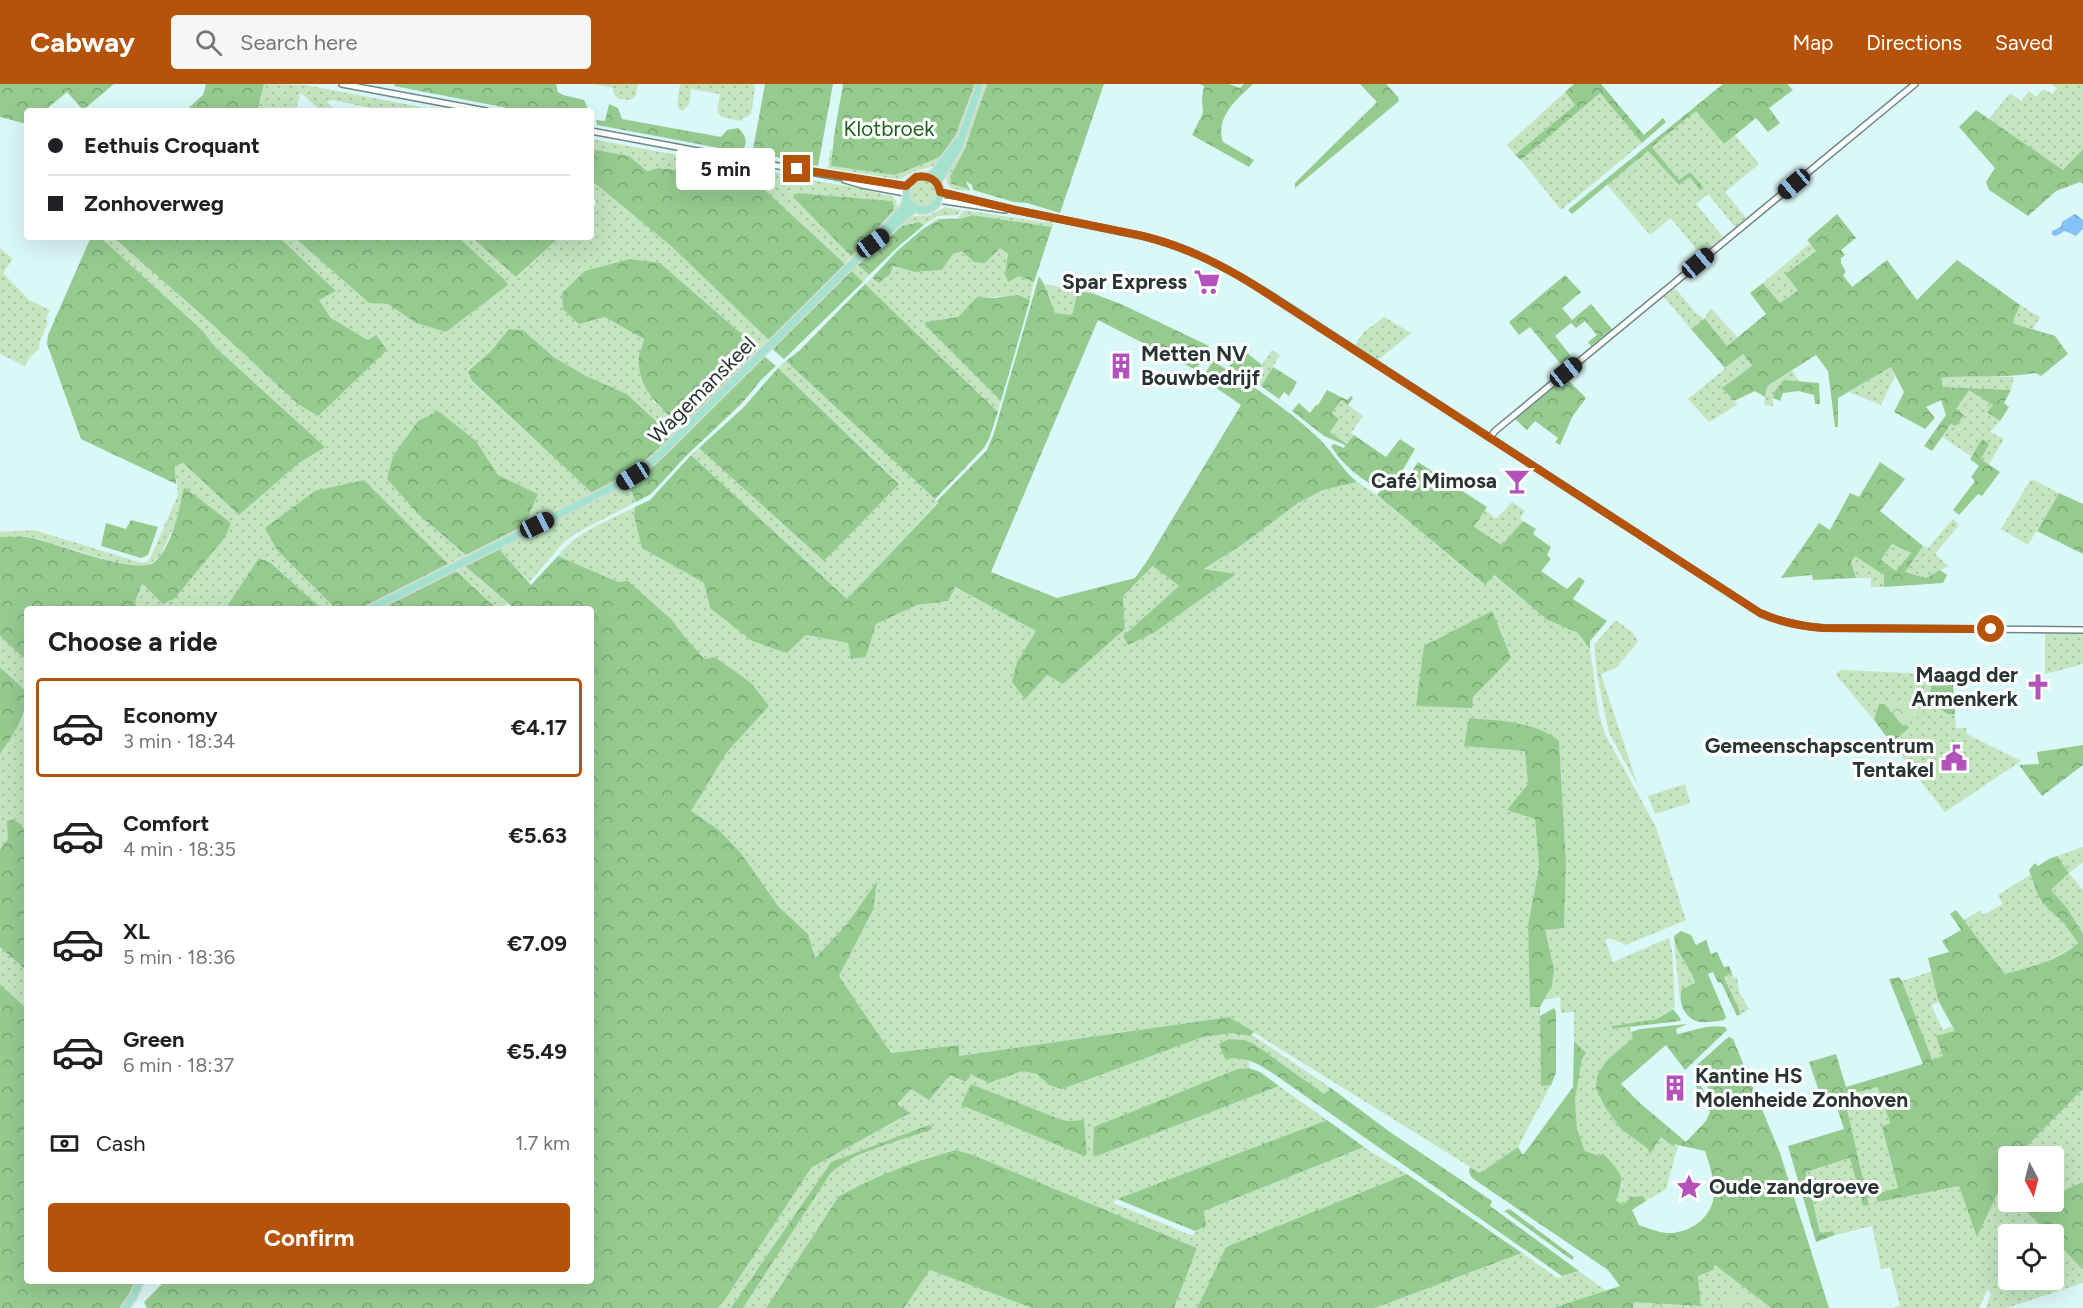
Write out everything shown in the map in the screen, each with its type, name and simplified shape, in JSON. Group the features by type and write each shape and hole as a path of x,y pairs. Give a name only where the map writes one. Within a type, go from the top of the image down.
{"main road":[{"path":"937,183 958,148 980,84"},
{"path":"928,177 936,170 965,128"},
{"path":"914,208 906,193 916,177 928,177 937,183 940,192 938,200"},
{"name":"Wagemanskeel","path":"873,243 904,207 906,193"},
{"name":"Wagemanskeel","path":"376,606 594,497 644,468 662,453 873,243 914,208 928,209 938,200"},
{"path":"125,1308 139,1284"}],"street":[{"path":"342,84 470,108"},
{"path":"1490,438 1495,431 1915,84"},
{"path":"594,132 834,176 862,185 906,193"},
{"path":"940,192 1162,241 1207,258 1254,285 1760,613 1782,622 1823,628 2083,630"},
{"path":"938,200 991,209 1015,210"}],"green space":[{"path":"0,84 114,84 85,108 81,108 67,92 48,108 24,108 24,123 0,117"},
{"path":"206,84 264,84 258,108 188,108 203,95"},
{"path":"264,84 306,85 425,108 370,108 333,100 326,101 333,108 318,108 301,93 296,108 258,108"},
{"path":"395,84 556,84 558,92 584,100 588,108 508,108 394,86"},
{"path":"594,84 638,84 636,96 630,100 618,99 613,88"},
{"path":"680,84 753,84 755,88 751,114 740,121 722,117 717,112 720,94 691,89 689,105 682,111 677,105"},
{"name":"Klotbroek","path":"765,84 833,84 818,166 776,157 752,155"},
{"name":"Klotbroek","path":"843,84 975,84 955,136 941,156 895,175 831,166"},
{"path":"975,84 977,84 961,127 937,167 915,171 897,179 828,168 830,150 832,150 831,166 895,175 941,156 955,136"},
{"path":"983,84 987,84 952,173 970,191 953,189 948,186 945,173"},
{"path":"987,84 1104,84 1060,213 973,190 972,185 966,181 969,189 952,184 950,177 965,148"},
{"path":"1200,84 1229,84 1240,88 1244,84 1253,84 1240,96 1224,117 1221,133 1223,142 1254,160 1249,167 1192,135 1203,113 1204,86"},
{"path":"1360,84 1386,84 1399,101 1295,188 1295,183 1377,102"},
{"path":"1574,84 1601,84 1644,135 1663,118 1666,122 1642,143 1600,93 1521,160 1515,155 1575,105 1565,92"},
{"path":"1723,84 1787,84 1793,90 1769,108 1780,123 1768,132 1756,118 1724,144 1696,111 1652,147 1679,180 1690,172 1704,188 1700,190 1690,177 1679,185 1648,151 1572,214 1568,210"},
{"path":"2052,84 2083,84 2083,149 2063,170 1989,119 2010,93 2021,101 2029,91 2036,97 2043,89 2052,94 2057,88"},
{"path":"1565,92 1575,105 1515,155 1507,145"},
{"path":"1600,93 1642,143 1561,210 1521,160"},
{"path":"609,104 618,108 622,119 721,137 727,130 738,128 745,137 746,143 741,152 597,125 596,120 605,121"},
{"path":"1976,110 2063,170 2083,149 2083,184 2080,182 2056,191 2028,216 1989,190 1986,182 1995,168 1959,127"},
{"path":"1696,111 1724,144 1735,135 1759,164 1725,192 1746,218 1735,227 1708,194 1696,204 1723,237 1701,255 1671,218 1650,235 1607,185 1648,151 1679,185 1690,177 1700,190 1690,172 1679,181 1652,147"},
{"path":"594,140 704,160 715,165 750,168 854,187 832,179 878,189 877,191 866,190 892,196 896,200 898,210 845,264 752,178 658,168 647,171 629,156 594,150","holes":["799,193 891,201 893,211 850,255"]},
{"path":"594,150 629,156 647,171 658,168 752,178 845,264 769,340 671,246 594,182"},
{"path":"923,180 932,184 936,193 932,202 923,206 914,202 910,193 914,184"},
{"path":"594,182 671,246 769,340 757,350 660,263 603,317 644,339 639,357 654,402 681,427 672,436 627,394 586,376 555,358 523,330 509,329 491,351 468,370 470,380 592,493 525,525 538,494 498,475 476,441 387,479 419,515 466,555 448,564 364,480 277,550 333,606 319,606 271,562 259,558 227,606 136,606 135,602 142,582 226,536 231,523 184,488 176,522 160,556 147,566 128,566 31,537 0,537 0,532 34,530 142,563 149,561 178,495 175,466 183,463 239,515 299,463 324,447 214,346 203,331 103,240 116,240 298,404 369,340 331,318 319,300 336,291 282,240 297,240 369,303 388,304 416,323 446,332 508,285 461,240 475,240 517,277 558,240 594,240 596,200 594,198"},
{"path":"798,193 892,201 894,207 893,211 851,256 793,197"},
{"path":"945,207 961,210 958,215 938,216 924,225 916,223 907,225 898,229 880,244 859,266 869,275 863,282 850,269 858,266 856,263 905,217 930,215"},
{"path":"963,210 1053,222 1052,227 972,215 960,219 941,219 924,228 937,219 958,218"},
{"path":"1837,214 1856,238 1841,250 1845,255 1841,258 1846,272 1843,275 1852,287 1887,260 1917,300 1957,260 2020,305 2012,323 2055,336 2068,354 2041,376 2036,373 1941,378 1943,387 2011,390 2004,403 2009,407 2000,421 1987,412 1993,405 1969,390 1956,409 1964,415 1956,426 1951,424 1932,451 1924,446 1946,415 1941,400 1926,407 1935,418 1925,429 1894,412 1904,392 1891,367 1838,398 1838,427 1835,427 1828,371 1816,355 1767,386 1765,397 1755,391 1734,401 1722,388 1752,366 1743,354 1725,368 1691,329 1705,319 1727,346 1766,314 1750,293 1763,283 1780,303 1798,290 1785,274 1816,251 1807,240"},
{"path":"972,215 1052,227 1034,282 1019,276 1008,282 1005,274 1008,254 1000,248 985,263 974,262 962,251 953,254 942,270 915,272 893,266 890,274 879,283 872,278 897,251 924,228 941,219 960,219"},
{"path":"919,222 924,225 869,275 858,265 902,226"},
{"path":"90,240 103,240 203,331 214,346 325,447 299,463 239,515 183,463 175,466 176,484 81,439 47,344 48,335"},
{"path":"116,240 282,240 336,291 319,300 331,318 368,340 376,335 387,350 318,416 298,404"},
{"path":"297,240 461,240 508,285 446,332 416,323 388,304 369,303"},
{"path":"475,240 557,240 516,277"},
{"path":"1809,244 1816,250 1785,274 1798,289 1780,303 1763,283"},
{"path":"0,248 13,259 3,273 29,300 50,310 39,349 29,358 25,366 0,354"},
{"path":"1000,248 1008,254 1005,274 1008,282 1019,276 1034,282 1030,300 1011,296 977,297 958,317 927,322 925,325 1001,401 998,412 865,284 872,278 879,283 893,266 915,272 942,270 953,254 962,250 985,263"},
{"path":"630,259 660,263 757,350 681,427 651,396 642,379 639,357 644,339 604,317 579,324 563,309 562,293 585,271"},
{"path":"850,269 863,282 784,359 771,348"},
{"path":"1565,275 1581,292 1562,308 1572,320 1591,304 1612,329 1591,346 1588,342 1597,335 1585,321 1576,328 1571,323 1555,336 1574,360 1564,368 1530,327 1519,335 1509,322"},
{"path":"1039,276 1055,313 1072,315 1078,291 1094,294 1121,304 1209,346 1196,370 1098,320 991,572 1057,598 1135,578 1241,405 1202,378 1213,361 1265,395 1302,424 1320,440 1357,482 1323,490 1298,503 1246,542 1204,569 1236,574 1155,632 1128,645 1123,636 1179,586 1153,566 1123,596 1125,629 1063,684 1047,675 1025,699 1012,682 1017,662 1036,631 955,587 948,601 917,605 876,624 866,657 851,659 848,643 806,635 787,653 752,641 710,608 704,583 642,548 634,516 635,507 650,500 691,455 847,599 987,450 994,433"},
{"path":"1080,277 1096,280 1094,294 1078,291 1073,315 1055,313 1044,284 1061,287 1062,282 1078,285"},
{"path":"865,284 998,412 984,448 935,499 786,361 800,350"},
{"path":"1675,288 1704,319 1711,308 1737,337 1727,346 1705,320 1691,329 1664,297"},
{"path":"1018,295 1030,300 1001,401 925,325 926,322 958,317 977,297 994,298"},
{"path":"2020,305 2040,317 2033,329 2011,323"},
{"path":"1384,317 1411,333 1378,360 1355,345 1364,332"},
{"path":"509,329 523,330 555,358 586,376 627,394 672,436 650,459 624,477 592,493 471,380 468,371 491,351"},
{"path":"1242,349 1262,365 1252,380 1229,366"},
{"path":"1272,350 1280,355 1261,386 1252,380"},
{"path":"1743,354 1752,366 1722,388 1737,405 1709,422 1688,399"},
{"path":"763,355 776,366 651,494 636,502 628,483 673,448"},
{"path":"786,361 938,502 847,599 691,455 699,448 824,561 899,483 778,368"},
{"path":"1273,367 1297,382 1289,396 1284,392 1279,399 1261,386"},
{"path":"1891,367 1895,376 1881,405 1849,392"},
{"path":"778,368 899,484 824,561 699,448 744,407"},
{"path":"1792,370 1799,381 1789,380 1773,398 1773,406 1764,405 1767,386"},
{"path":"1967,375 2014,377 2011,390 1942,387 1941,378"},
{"path":"1566,378 1586,398 1572,417 1560,445 1555,442 1558,438 1535,421 1527,430 1515,419"},
{"path":"1784,380 1819,383 1820,404 1815,404 1814,395 1798,391 1783,393 1780,401 1773,398 1775,391"},
{"path":"1969,389 1994,405 1987,412 2000,421 1990,432 2004,439 1989,464 1981,459 1982,440 1971,456 1942,437 1952,424 1956,426 1963,414 1955,410"},
{"path":"1327,390 1347,400 1351,396 1353,398 1348,405 1341,400 1332,413 1339,419 1330,432 1347,444 1354,435 1386,457 1400,439 1415,449 1398,478 1406,481 1418,462 1487,507 1474,527 1502,545 1523,521 1536,529 1533,534 1551,547 1547,555 1551,559 1541,571 1567,589 1579,577 1585,581 1573,599 1607,621 1590,641 1590,649 1578,633 1546,619 1494,575 1485,585 1377,495 1381,490 1353,471 1331,446 1334,444 1344,448 1345,445 1324,436 1292,411 1299,403 1310,413"},
{"path":"1341,400 1363,416 1351,433 1354,435 1348,444 1330,432 1339,419 1332,413"},
{"path":"438,411 476,441 498,475 538,494 525,525 466,555 419,515 387,479 393,456 418,421"},
{"path":"1982,439 1989,444 1981,459 2000,472 1982,496 1978,494 1959,515 1953,510 1975,481 1971,477 1979,466 1970,459"},
{"path":"1880,462 1905,479 1880,511 1923,546 1905,572 1926,578 1940,570 1947,575 1943,583 1884,587 1884,575 1855,556 1851,562 1856,578 1813,580 1812,575 1781,578 1819,523 1830,530 1850,493 1859,497","holes":["1892,544 1911,553 1896,571 1881,560"]},
{"path":"2031,479 2059,493 2028,545 2001,529"},
{"path":"364,480 448,564 366,606 333,606 277,550 265,528 315,491"},
{"path":"1357,482 1377,495 1484,585 1493,575 1546,619 1578,633 1590,649 1599,715 1606,736 1656,827 1686,920 1626,945 1610,938 1605,940 1613,962 1669,938 1672,950 1675,1007 1657,1019 1612,1026 1613,1029 1630,1027 1633,1038 1607,1060 1605,1107 1621,1129 1647,1148 1650,1153 1661,1137 1674,1146 1678,1145 1666,1189 1646,1201 1643,1196 1623,1205 1616,1200 1623,1184 1600,1156 1585,1151 1577,1129 1575,1100 1585,1053 1574,1041 1574,1012 1561,1013 1560,997 1543,1000 1552,973 1544,930 1564,928 1566,863 1559,741 1464,746 1525,751 1539,867 1528,925 1530,1007 1540,1007 1541,1085 1551,1085 1518,1147 1480,1173 1229,1017 959,1056 958,1045 891,1053 839,976 873,910 876,882 847,924 814,959 808,934 779,907 740,852 719,830 691,811 727,752 769,706 706,659 672,620 618,582 558,556 584,533 635,507 634,516 642,548 704,583 710,608 787,653 806,635 848,643 851,659 866,657 876,624 917,605 948,601 954,587 1036,631 1017,662 1064,683 1125,629 1123,596 1154,566 1179,586 1123,636 1128,645 1236,574 1203,570 1246,542 1298,503 1323,490","holes":["1424,647 1511,658 1473,697 1471,708"]},
{"path":"628,483 636,502 565,541 529,582 499,549"},
{"path":"184,487 231,523 226,536 175,598 163,604 142,583 135,602 136,606 24,606 24,658 0,636 0,537 32,538 113,562 144,566 160,557 170,539"},
{"path":"2059,493 2083,504 2083,554 2037,531"},
{"path":"1512,502 1525,511 1520,518 1523,521 1503,545 1474,527 1485,510 1496,519"},
{"path":"1953,519 1959,525 1935,554 1948,566 1926,578 1905,572 1923,546 1928,548"},
{"path":"131,520 158,527 148,555 141,558 101,546 106,523 126,529"},
{"path":"1892,544 1911,553 1896,571 1881,560"},
{"path":"499,549 531,585 558,556 618,582 628,581 672,620 705,659 715,657 751,683 769,706 727,752 691,811 719,830 740,852 779,907 808,934 815,958 847,924 877,881 873,910 839,976 891,1053 959,1045 959,1056 1229,1017 1254,1032 1250,1036 1233,1033 1203,1037 1062,1089 1049,1085 1037,1074 1022,1071 989,1083 970,1074 966,1082 950,1075 929,1100 911,1089 897,1104 910,1113 811,1168 718,1308 147,1308 144,1302 162,1284 594,1284 594,606 512,606 464,565"},
{"path":"1855,555 1884,575 1884,587 1871,587 1871,578 1856,578 1850,561"},
{"path":"259,558 270,562 319,606 227,606"},
{"path":"464,565 507,603 504,606 494,606 455,570"},
{"path":"455,570 494,606 383,606"},
{"path":"1492,611 1511,658 1473,697 1472,708 1416,706 1424,646"},
{"path":"1617,621 1633,633 1638,642 1616,668 1601,674 1638,786 1609,733 1597,675 1594,645"},
{"path":"2045,634 2083,634 2083,664 2045,674"},
{"path":"0,636 24,658 24,689 0,667"},
{"path":"0,667 24,689 24,712 0,754"},
{"path":"1842,670 1954,675 1953,682 1947,686 1948,714 1955,714 1956,728 1966,728 1967,734 2021,761 1945,812 1891,743 1908,728 1879,704 1874,720 1836,675"},
{"path":"1954,675 1957,685 1953,685 1955,714 1948,714 1927,701 1932,686 1947,686 1953,682"},
{"path":"1882,701 1924,705 1925,712 1903,726"},
{"path":"1879,704 1885,704 1909,728 1891,743 1874,720"},
{"path":"24,713 24,828 14,819 8,839 0,849 0,754"},
{"path":"1469,718 1505,721 1528,726 1539,729 1559,741 1566,863 1564,928 1545,930 1554,970 1552,985 1540,1007 1530,1007 1528,925 1539,867 1535,819 1507,810 1528,784 1525,751 1464,746"},
{"path":"2083,745 2083,765 2042,796 2019,765 2039,764 2037,752"},
{"path":"1685,784 1690,803 1655,814 1648,796"},
{"path":"14,819 24,828 24,968 0,947 0,849 8,839 7,821"},
{"path":"2083,847 2083,862 2069,873 2057,856"},
{"path":"2057,856 2069,873 2051,890 2067,908 2083,934 2083,1089 2027,1146 1998,1146 1998,1192 1977,1237 1959,1186 1878,1202 1875,1194 1898,1188 1882,1127 1890,1123 1878,1087 1844,1096 1869,1205 1863,1206 1850,1158 1806,1172 1820,1233 1833,1231 1835,1235 1816,1242 1788,1146 1844,1129 1834,1098 1822,1100 1809,1062 1836,1054 1846,1087 1923,1064 1889,979 1899,977 1932,1060 1943,1056 1936,1036 1955,1031 1939,1002 1928,958 1949,952 1942,941 1961,930 1950,914 1956,910 2005,974 2043,963 2078,943 2063,922 2048,909 2038,896 2029,870 2035,863 2038,866"},
{"path":"2069,873 2083,890 2083,934 2067,908 2050,890"},
{"path":"2030,875 2038,896 2048,909 2063,922 2078,943 2043,963 2005,974 1964,920 1981,910 1983,915 2003,904 1998,895"},
{"path":"1681,931 1691,935 1696,945 1706,940 1711,954 1717,952 1724,967 1729,966 1732,973 1724,977 1741,1014 1737,1016 1721,982 1718,983 1713,972 1708,974 1726,1017 1724,1020 1700,1022 1686,1014 1681,999 1682,989 1695,983 1675,942 1674,936"},
{"path":"1674,942 1689,967 1695,983 1680,994 1680,1001"},
{"path":"0,947 24,968 24,1006 0,984"},
{"path":"1933,971 1939,1002 1931,1005 1943,1030 1951,1026 1955,1032 1944,1056 1932,1061 1902,981"},
{"path":"1732,973 1733,978 1737,977 1739,992 1749,1009 1741,1014 1724,976"},
{"path":"0,984 24,1006 24,1284 135,1284 121,1308 0,1308"},
{"path":"1554,1008 1556,1012 1556,1073 1551,1085 1541,1086 1540,1016"},
{"path":"1673,1009 1681,1019 1680,1021 1612,1029 1612,1026 1657,1019"},
{"path":"1687,1024 1676,1029 1677,1034 1713,1026 1725,1027 1727,1030 1685,1070 1666,1045 1621,1084 1686,1142 1706,1121 1710,1112 1696,1086 1700,1084 1711,1104 1715,1102 1697,1065 1726,1039 1729,1037 1733,1039 1780,1153 1829,1308 1771,1308 1715,1265 1711,1271 1698,1276 1701,1308 1553,1308 1620,1286 1608,1270 1472,1178 1469,1172 1470,1167 1480,1173 1518,1147 1523,1155 1573,1087 1574,1041 1586,1053 1582,1059 1575,1100 1577,1129 1585,1151 1600,1156 1603,1153 1620,1175 1621,1185 1616,1200 1623,1205 1631,1197 1643,1196 1646,1201 1632,1210 1639,1225 1656,1231 1674,1233 1697,1224 1708,1212 1714,1197 1713,1180 1705,1151 1675,1144 1674,1147 1661,1137 1650,1154 1647,1148 1621,1129 1605,1107 1596,1088 1597,1076 1607,1060 1633,1038 1631,1032"},
{"path":"1233,1033 1252,1035 1331,1088 1324,1095 1254,1044 1236,1058 1249,1059 1249,1068 1238,1069 1097,1156 1279,1086 1327,1120 1117,1199 1113,1203 1193,1236 1195,1231 1206,1226 1204,1211 1364,1147 1407,1174 1226,1247 1197,1308 1174,1308 1197,1248 956,1150 930,1157 853,1188 839,1196 766,1308 743,1308 830,1174 839,1165 868,1152 831,1162 731,1308 718,1308 811,1168 909,1114 896,1104 911,1088 950,1075 969,1073 989,1083 1022,1071 1037,1074 1049,1085 1062,1089 1203,1037","holes":["971,1084 1067,1121 1084,1120 1087,1154 1084,1155 961,1105"]},
{"path":"1229,1039 1254,1044 1324,1094 1331,1088 1390,1132 1492,1201 1490,1206 1579,1271 1562,1276 1270,1072 1249,1061 1225,1059 1219,1044"},
{"path":"1249,1068 1260,1072 1279,1086 1097,1156 1093,1154 1094,1127 1238,1069"},
{"path":"971,1084 1057,1118 1067,1121 1084,1120 1087,1154 1084,1156 961,1105"},
{"path":"1879,1087 1890,1124 1882,1127 1898,1189 1959,1186 1977,1236 1998,1192 1998,1212 2027,1212 2039,1224 1998,1224 1998,1290 2061,1290 2006,1308 1986,1308 1991,1293 1987,1290 1979,1308 1893,1308 1900,1305 1890,1267 1881,1269 1872,1226 1835,1235 1833,1231 1820,1233 1806,1172 1851,1158 1863,1206 1869,1205 1844,1096"},
{"path":"2083,1089 2083,1182 2064,1191 2064,1146 2027,1146"},
{"path":"1327,1120 1364,1147 1204,1211 1206,1226 1195,1231 1117,1199"},
{"path":"929,1125 932,1129 864,1153 830,1174 743,1308 731,1308 831,1162"},
{"path":"956,1150 1197,1248 1174,1308 1032,1308 930,1270 904,1308 766,1308 839,1196 896,1170"},
{"path":"1407,1174 1522,1253 1375,1308 1197,1308 1226,1247"},
{"path":"2083,1182 2083,1270 2064,1250 2064,1224 2039,1224 2027,1212 2064,1212 2064,1190"},
{"path":"1509,1209 1574,1257 1572,1260 1504,1211"},
{"path":"2064,1250 2083,1270 2083,1283 2064,1289"},
{"path":"1522,1253 1557,1278 1579,1271 1606,1291 1553,1308 1375,1308"},
{"path":"1715,1265 1771,1308 1701,1308 1698,1276 1711,1271"},
{"path":"930,1270 1032,1308 904,1308"},
{"path":"1742,1288 1767,1308 1633,1308 1634,1302 1716,1307"}],"water":[{"path":"2075,214 2083,220 2083,229 2076,236 2065,231 2056,236 2052,235 2052,231 2061,227 2062,222"}],"place":[{"name":"Spar Express","path":"1207,282"},
{"name":"Metten NV Bouwbedrijf","path":"1121,366"},
{"name":"Café Mimosa","path":"1517,481"},
{"name":"Maagd der Armenkerk","path":"2038,687"},
{"name":"Gemeenschapscentrum Tentakel","path":"1954,758"},
{"name":"Kantine HS Molenheide Zonhoven","path":"1675,1088"},
{"name":"Oude zandgroeve","path":"1689,1187"}],"route":[{"path":"797,169 906,186 916,177 928,177 937,183 940,192 950,195 1143,236 1207,258 1234,272 1760,613 1782,622 1823,628 1991,629"}]}
